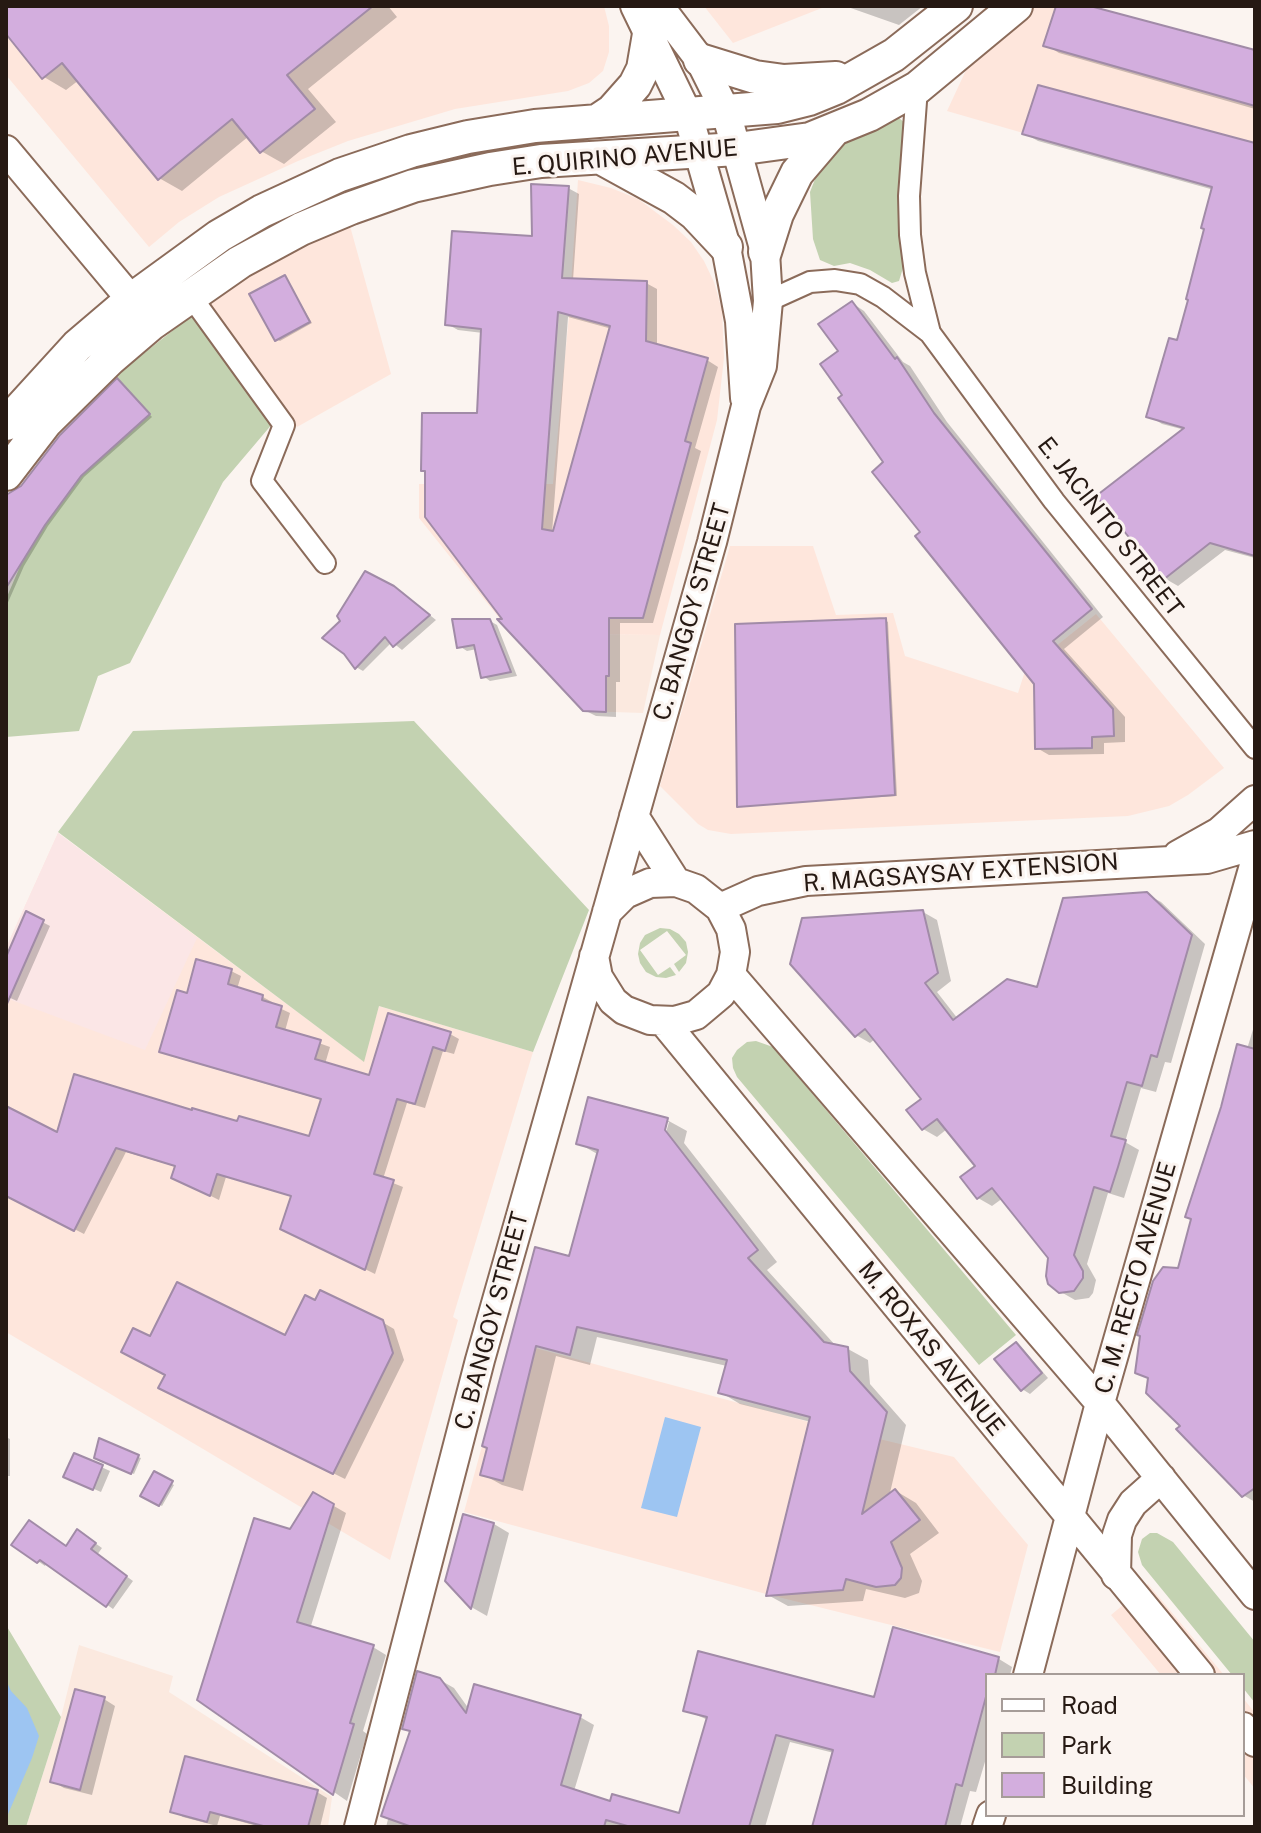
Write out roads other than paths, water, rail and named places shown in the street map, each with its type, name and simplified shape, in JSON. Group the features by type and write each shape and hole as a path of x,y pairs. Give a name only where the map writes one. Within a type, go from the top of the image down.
{"main road":[{"name":"E. QUIRINO AVENUE","path":"6,474 46,422 110,359 141,312 219,236 262,211 340,175 411,151 468,137 535,126 777,107 809,99 870,69 932,27 956,6"},
{"name":"E. QUIRINO AVENUE","path":"6,424 77,346 141,312 190,295 240,262 301,229 351,208 413,186 541,161 737,149 787,144 832,132 917,88 1016,6"},
{"path":"597,121 612,111 635,85 643,69 648,15"},
{"name":"C. BANGOY STREET","path":"359,1827 480,1360 712,542 746,406 762,366 768,301 765,252 726,112 700,60 648,15"},
{"name":"C. BANGOY STREET","path":"648,15 688,115 726,247 740,321 746,406"},
{"path":"700,60 727,71 784,81 813,81 870,69"},
{"path":"765,252 777,214 797,173 832,132"},
{"path":"6,150 141,312"},
{"path":"600,157 674,198 695,214 726,247"},
{"path":"1167,861 1219,832 1255,800"},
{"path":"634,816 676,882"},
{"name":"R. MAGSAYSAY EXTENSION","path":"720,908 758,891 806,881 1207,859 1255,845"},
{"path":"1207,859 1253,875"},
{"name":"C. M. RECTO AVENUE","path":"1029,1673 1100,1403 1253,875"},
{"path":"594,956 598,977 613,1001 637,1016 664,1022 685,1019 704,1010 721,994 731,975 734,940 720,908 696,889 676,882 650,883 637,887 614,902 607,913"},
{"path":"731,975 1100,1403 1255,1595"},
{"name":"M. ROXAS AVENUE","path":"664,1022 1198,1673"},
{"path":"1116,1575 1117,1535 1125,1513 1161,1478"}],"street":[{"name":"E. JACINTO STREET","path":"917,88 909,196 910,235 915,273 930,333"},
{"name":"E. JACINTO STREET","path":"768,301 810,282 835,280 860,284 883,297 930,333 1054,501 1255,748"},
{"path":"190,295 284,425 262,481 325,563"}],"water":[{"path":"665,1417 701,1427 677,1517 641,1508"},
{"path":"6,1680 11,1691 27,1708 39,1736 6,1819"}]}
